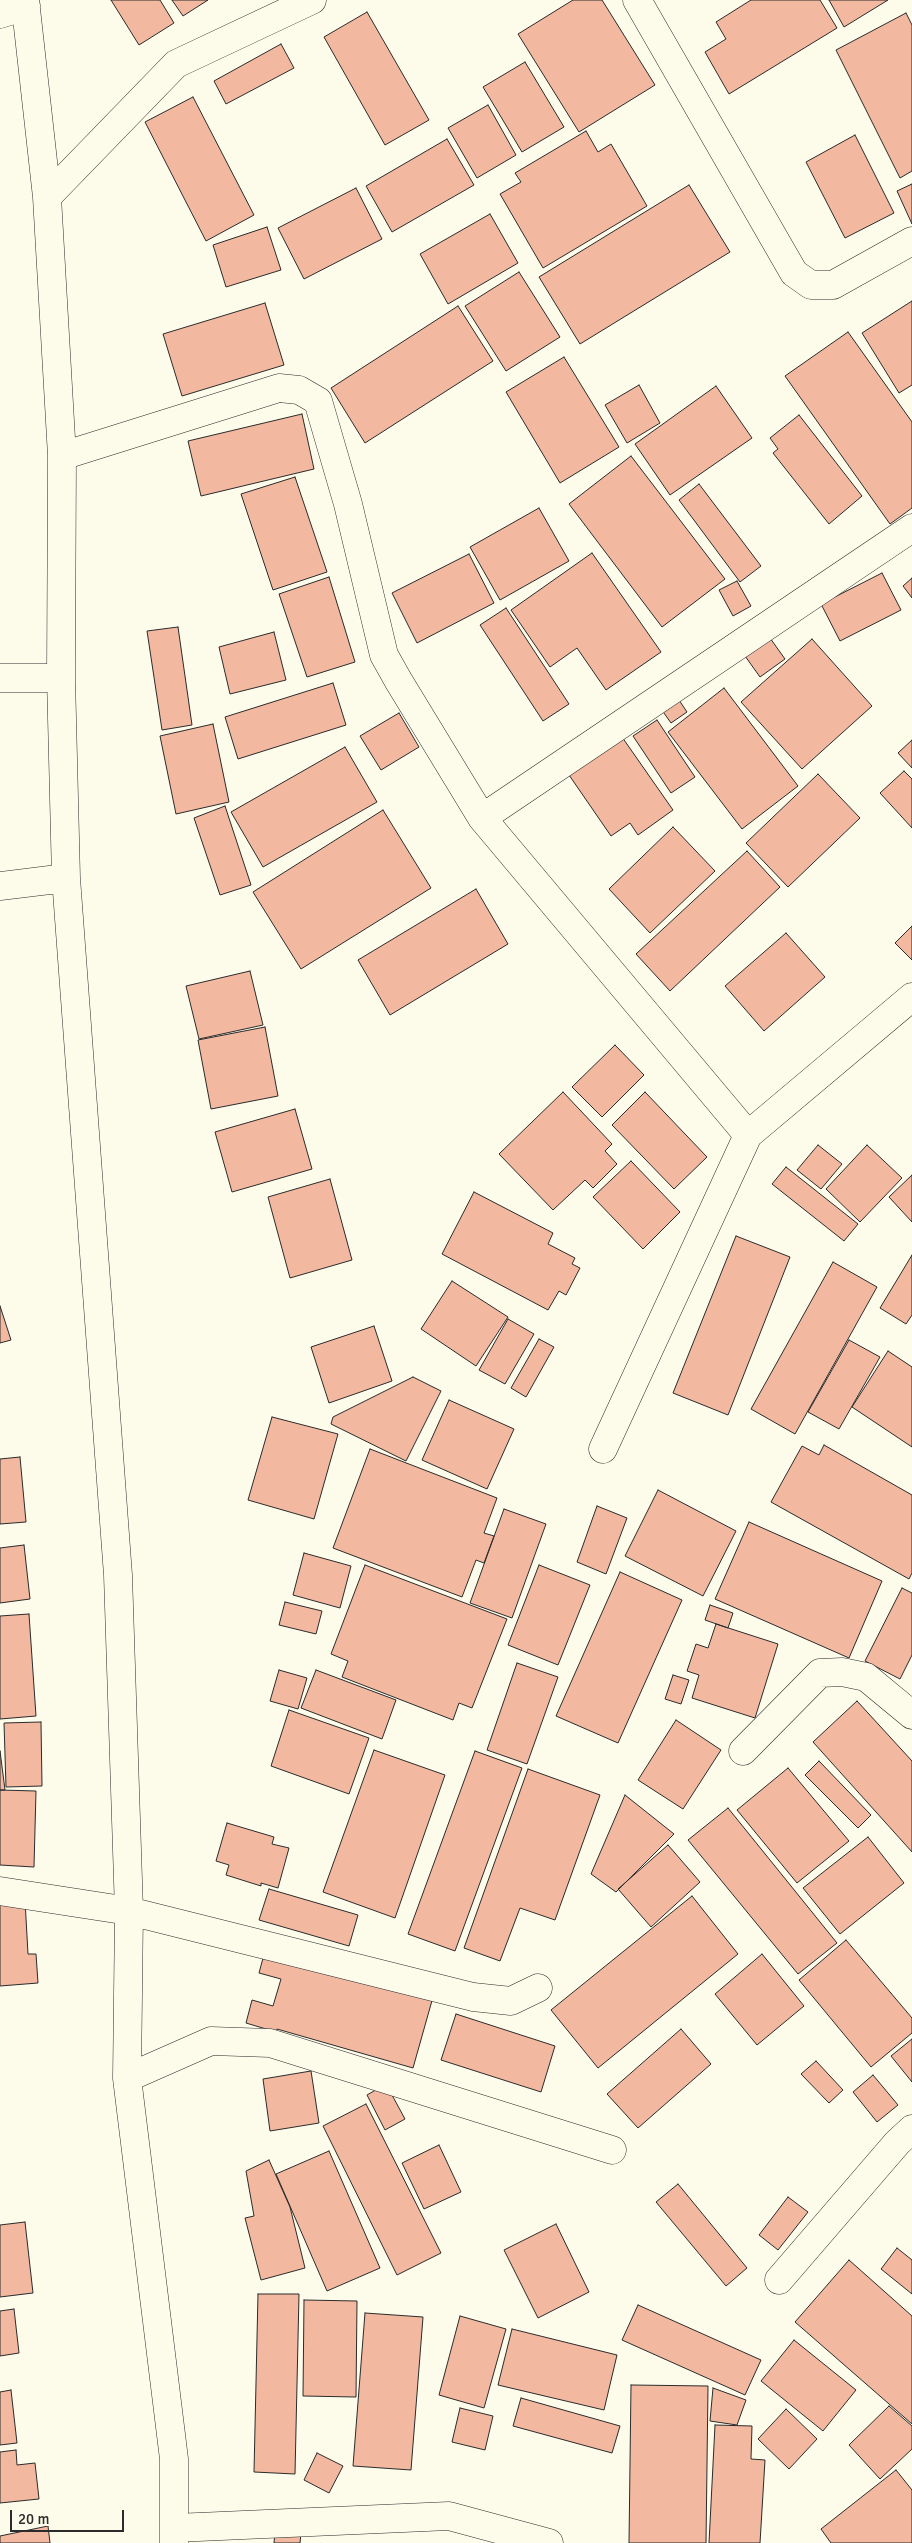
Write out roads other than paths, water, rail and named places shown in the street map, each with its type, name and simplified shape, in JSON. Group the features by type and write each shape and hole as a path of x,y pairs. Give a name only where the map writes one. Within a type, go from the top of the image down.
{"street":[{"path":"47,197 176,64 312,0"},
{"path":"637,0 794,273 811,285 833,286 912,241"},
{"path":"0,14 26,3 47,197 62,456 61,678 66,878 118,1575 129,1911 128,2078 174,2459 175,2536 449,2516 549,2543"},
{"path":"62,456 279,388 299,390 318,401 348,504 384,655 482,818 748,1135"},
{"path":"482,818 912,528"},
{"path":"0,678 61,678"},
{"path":"0,886 66,878"},
{"path":"603,1449 748,1135 912,998"},
{"path":"743,1752 820,1673 842,1672 866,1678 912,1715"},
{"path":"0,1891 129,1911 472,1997 511,2001 538,1988"},
{"path":"128,2078 210,2041 270,2043 612,2150"},
{"path":"779,2280 912,2129"}]}
